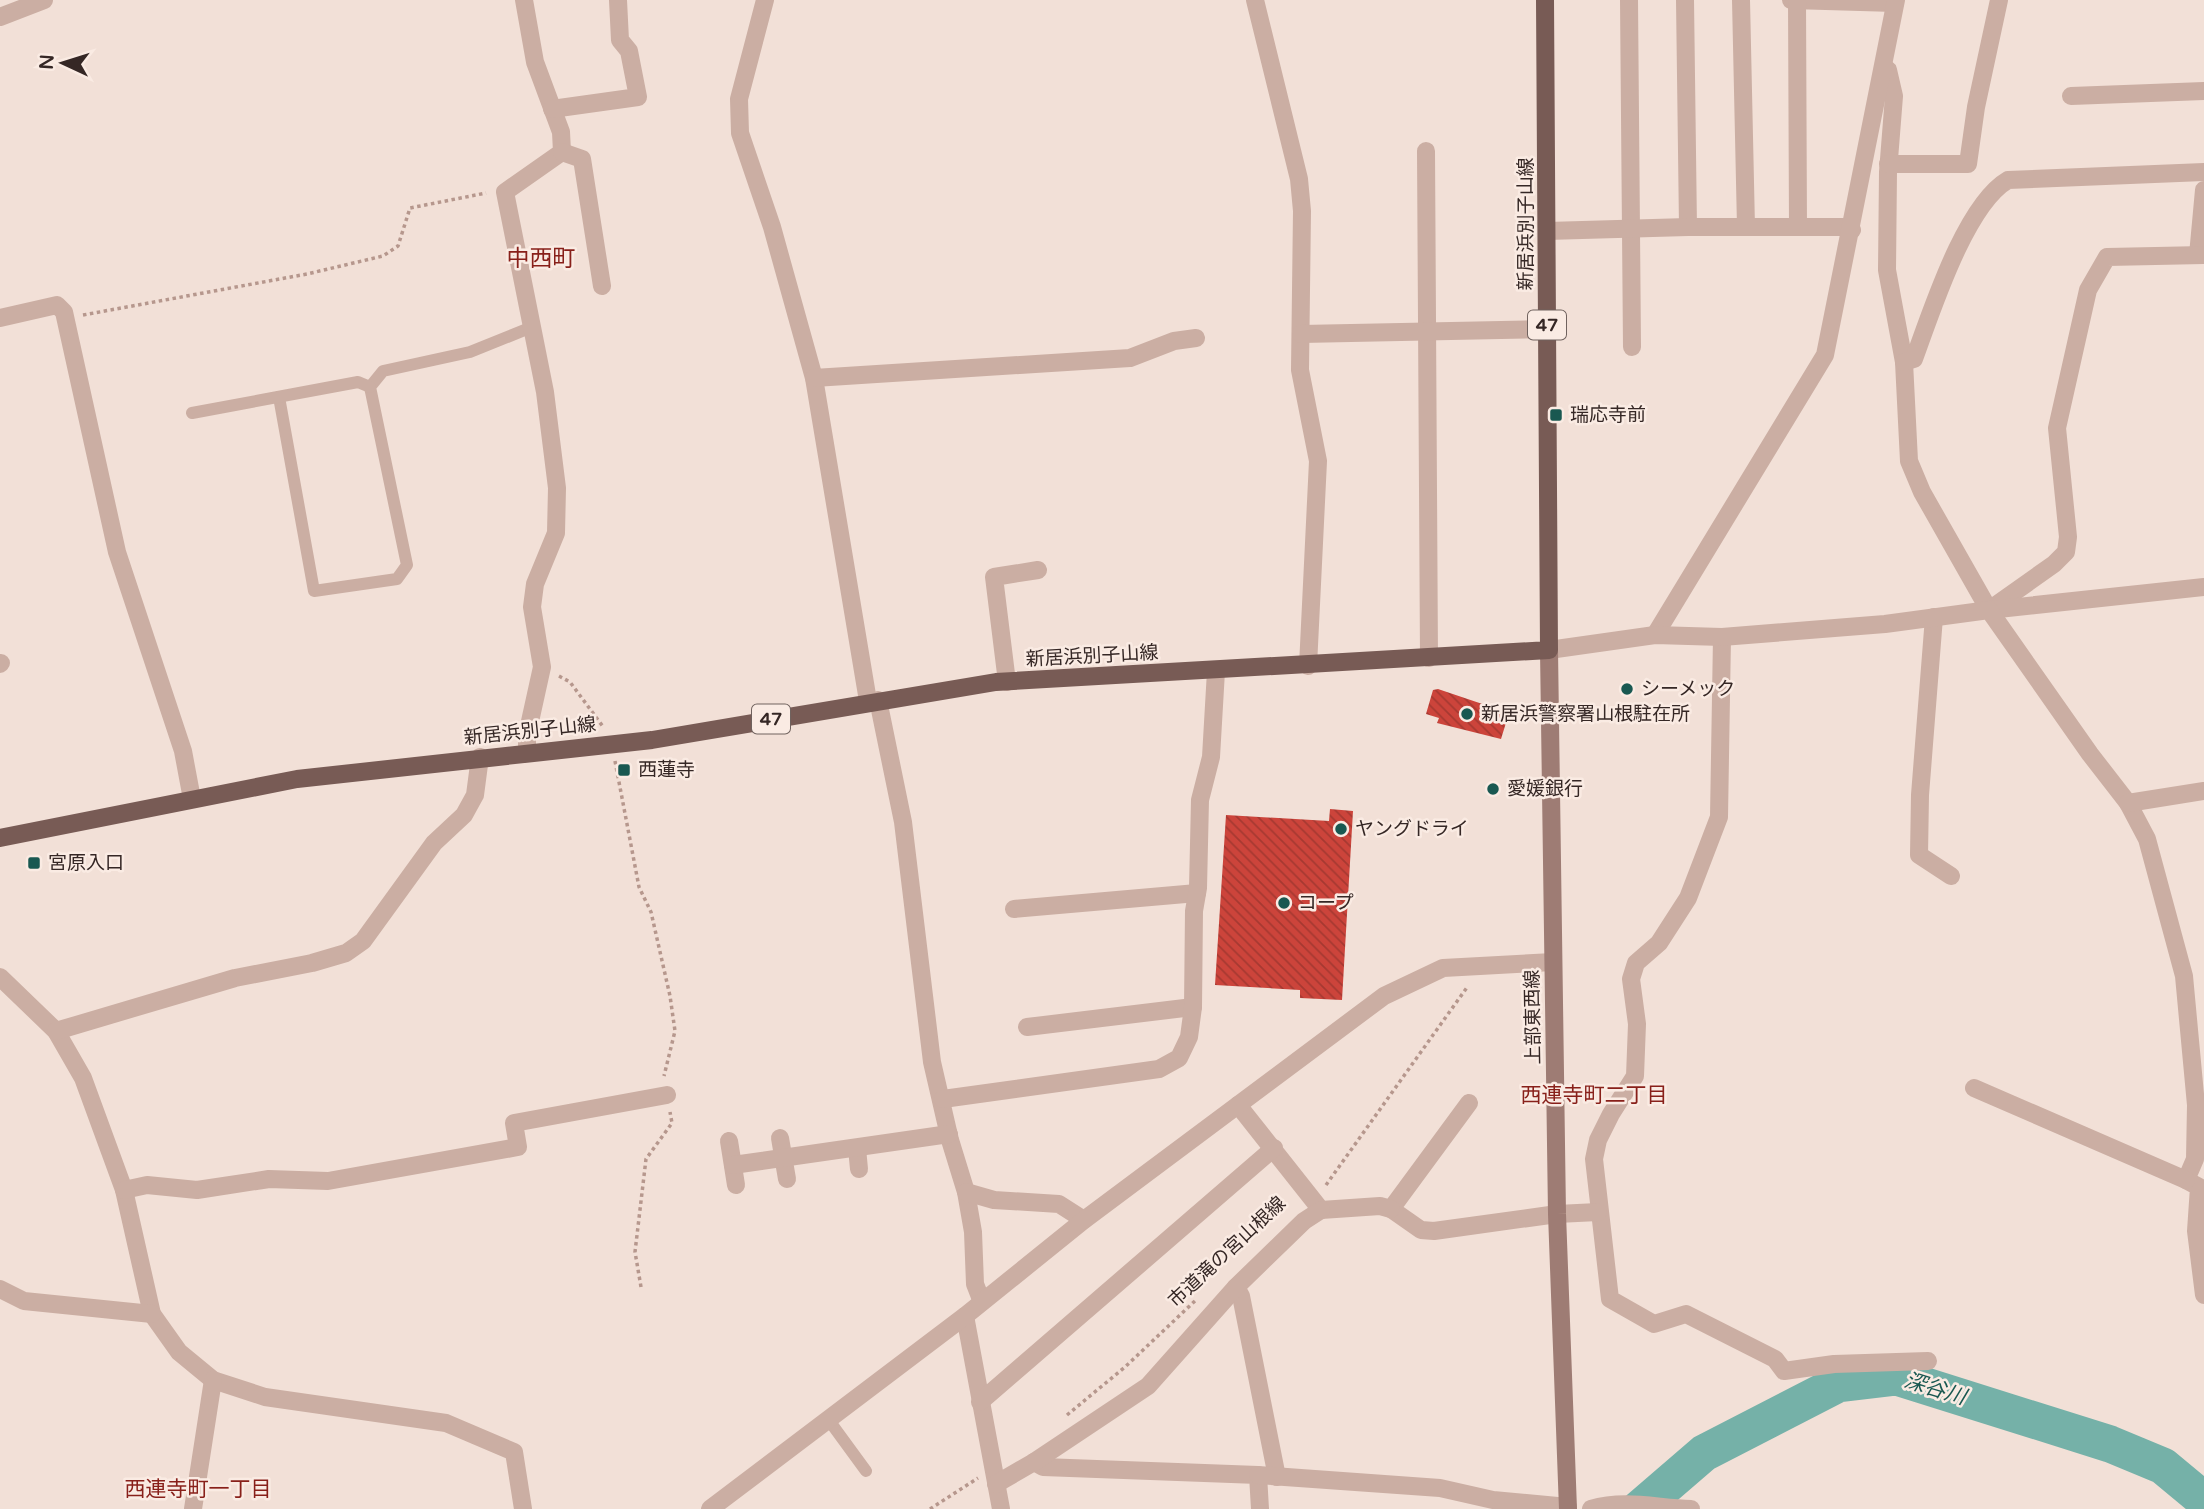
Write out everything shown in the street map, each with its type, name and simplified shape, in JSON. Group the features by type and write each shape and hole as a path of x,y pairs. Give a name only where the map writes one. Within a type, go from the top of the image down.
{"main road":[{"name":"新居浜別子山線","path":"0,838 297,779 652,740 873,701 1007,682 1549,650 1545,0"}],"street":[{"path":"0,17 44,0"},
{"path":"524,0 535,62 561,132 562,152"},
{"path":"552,109 638,97 629,51 620,40 618,0"},
{"path":"765,0 739,99 740,133 772,227 814,378 873,701 903,822 932,1062 966,1192 973,1232 975,1284 982,1302"},
{"path":"1255,0 1299,179 1300,370 1318,461 1308,666"},
{"path":"1629,0 1632,347"},
{"path":"1685,0 1688,226"},
{"path":"1741,0 1746,226"},
{"path":"1655,635 1825,355 1852,230 1896,2 1791,0"},
{"path":"1797,0 1798,227"},
{"path":"1888,164 1968,164 1976,107 1999,0"},
{"path":"1886,61 1894,96 1888,164 1887,270 1903,362 1909,461 1922,492 1989,610 2090,754 2128,803 2147,839 2184,976 2196,1105 2195,1159 2186,1180"},
{"path":"2071,96 2204,91"},
{"path":"1426,151 1429,658"},
{"path":"527,752 527,735 542,667 532,607 535,584 556,533 557,488 545,392 505,192 562,152"},
{"path":"562,152 582,159 602,286"},
{"path":"1903,362 1914,359 1958,246 1998,185 2008,180 2204,172"},
{"path":"1989,610 2054,564 2066,552 2068,537 2057,428 2088,290 2097,271 2106,257 2201,255 2204,190"},
{"path":"1547,231 1631,231 1688,226 1843,227 1852,230"},
{"path":"0,318 57,305 65,318 117,552 183,751 192,799"},
{"path":"1301,334 1547,329"},
{"path":"814,378 1130,358 1174,341 1196,338"},
{"path":"1007,682 994,577 1038,570"},
{"path":"1549,650 1655,635 1722,638 2204,587"},
{"path":"1934,617 1920,795 1919,855 1951,876"},
{"path":"1722,638 1719,817 1688,898 1659,943 1636,964 1631,979 1637,1024 1635,1076 1598,1140 1594,1159 1610,1299 1654,1324 1686,1314 1775,1359 1784,1371 1834,1364 1928,1361"},
{"name":"上部東西線","path":"1549,650 1557,1214 1568,1508"},
{"path":"943,1099 1159,1069 1179,1058 1189,1037 1193,1007 1194,911 1200,800 1212,757 1216,671"},
{"path":"56,1031 236,978 346,953 363,941 434,843 464,815 475,795 480,757"},
{"path":"2128,803 2204,791"},
{"path":"1014,909 1197,893"},
{"path":"710,1509 965,1316 1084,1220 1384,996 1443,968 1485,963 1553,962"},
{"path":"0,977 56,1031 82,1077 124,1190 152,1314 179,1352 213,1380 265,1397 446,1423 514,1452 523,1509"},
{"path":"1027,1027 1193,1007"},
{"path":"1974,1088 2199,1187 2196,1230 2204,1295"},
{"path":"124,1190 148,1185 198,1190 269,1179 328,1181 518,1147 514,1123 667,1095"},
{"path":"1391,1209 1469,1103"},
{"path":"1238,1105 1321,1210"},
{"path":"733,1165 949,1134"},
{"path":"780,1138 787,1179"},
{"path":"729,1141 736,1185"},
{"path":"857,1148 859,1169"},
{"path":"980,1402 1274,1148"},
{"path":"966,1192 995,1200 1059,1204 1084,1220"},
{"path":"994,1478 1034,1462 1148,1386 1236,1287 1304,1220 1321,1210 1380,1206 1391,1209 1421,1230 1434,1231 1557,1214 1598,1212"},
{"path":"1236,1287 1241,1296 1277,1477"},
{"path":"0,1289 24,1301 152,1314"},
{"path":"965,1316 1001,1509"},
{"path":"193,1509 213,1380"},
{"path":"1034,1462 1043,1467 1258,1475 1440,1488 1504,1502 1568,1508"},
{"path":"1258,1475 1260,1509"},
{"path":"1591,1509 1611,1503 1630,1502 1655,1507 1691,1509"}],"lane":[{"path":"370,387 383,372 470,352 532,327"},
{"path":"192,413 358,382 370,387"},
{"path":"279,397 314,591 397,579 407,565 370,387"},
{"path":"828,1419 866,1471"}],"path":[{"path":"65,318 307,274 383,256 398,246 410,208 495,191 505,192"},
{"path":"542,667 570,682 597,715 612,744 639,887 651,912 670,996 675,1031 663,1070 672,1123 646,1159 635,1252 641,1287"},
{"name":"市道滝の宮山根線","path":"1310,1193 1320,1194 1485,963"},
{"name":"市道滝の宮山根線","path":"1059,1422 1125,1367 1203,1293"},
{"path":"930,1509 967,1483 994,1478"}],"building":[{"name":"新居浜警察署山根駐在所","path":"1438,689 1509,713 1501,739 1437,723 1439,718 1426,714 1433,690"},
{"name":"コープ","path":"1330,809 1353,811 1342,1000 1300,998 1300,990 1215,985 1226,815 1329,821"}],"waterway":[{"name":"深谷川","path":"1639,1509 1704,1453 1838,1384 1897,1377 2110,1444 2163,1466 2204,1500"}],"place":[{"name":"瑞応寺前","path":"1556,415"},
{"name":"シーメック","path":"1627,689"},
{"name":"新居浜警察署山根駐在所","path":"1467,714"},
{"name":"西蓮寺","path":"624,770"},
{"name":"愛媛銀行","path":"1493,789"},
{"name":"ヤングドライ","path":"1341,829"},
{"name":"宮原入口","path":"34,863"},
{"name":"コープ","path":"1284,903"}],"district":[{"name":"中西町","path":"541,259"},
{"name":"西連寺町二丁目","path":"1594,1095"},
{"name":"西連寺町一丁目","path":"198,1489"}]}
